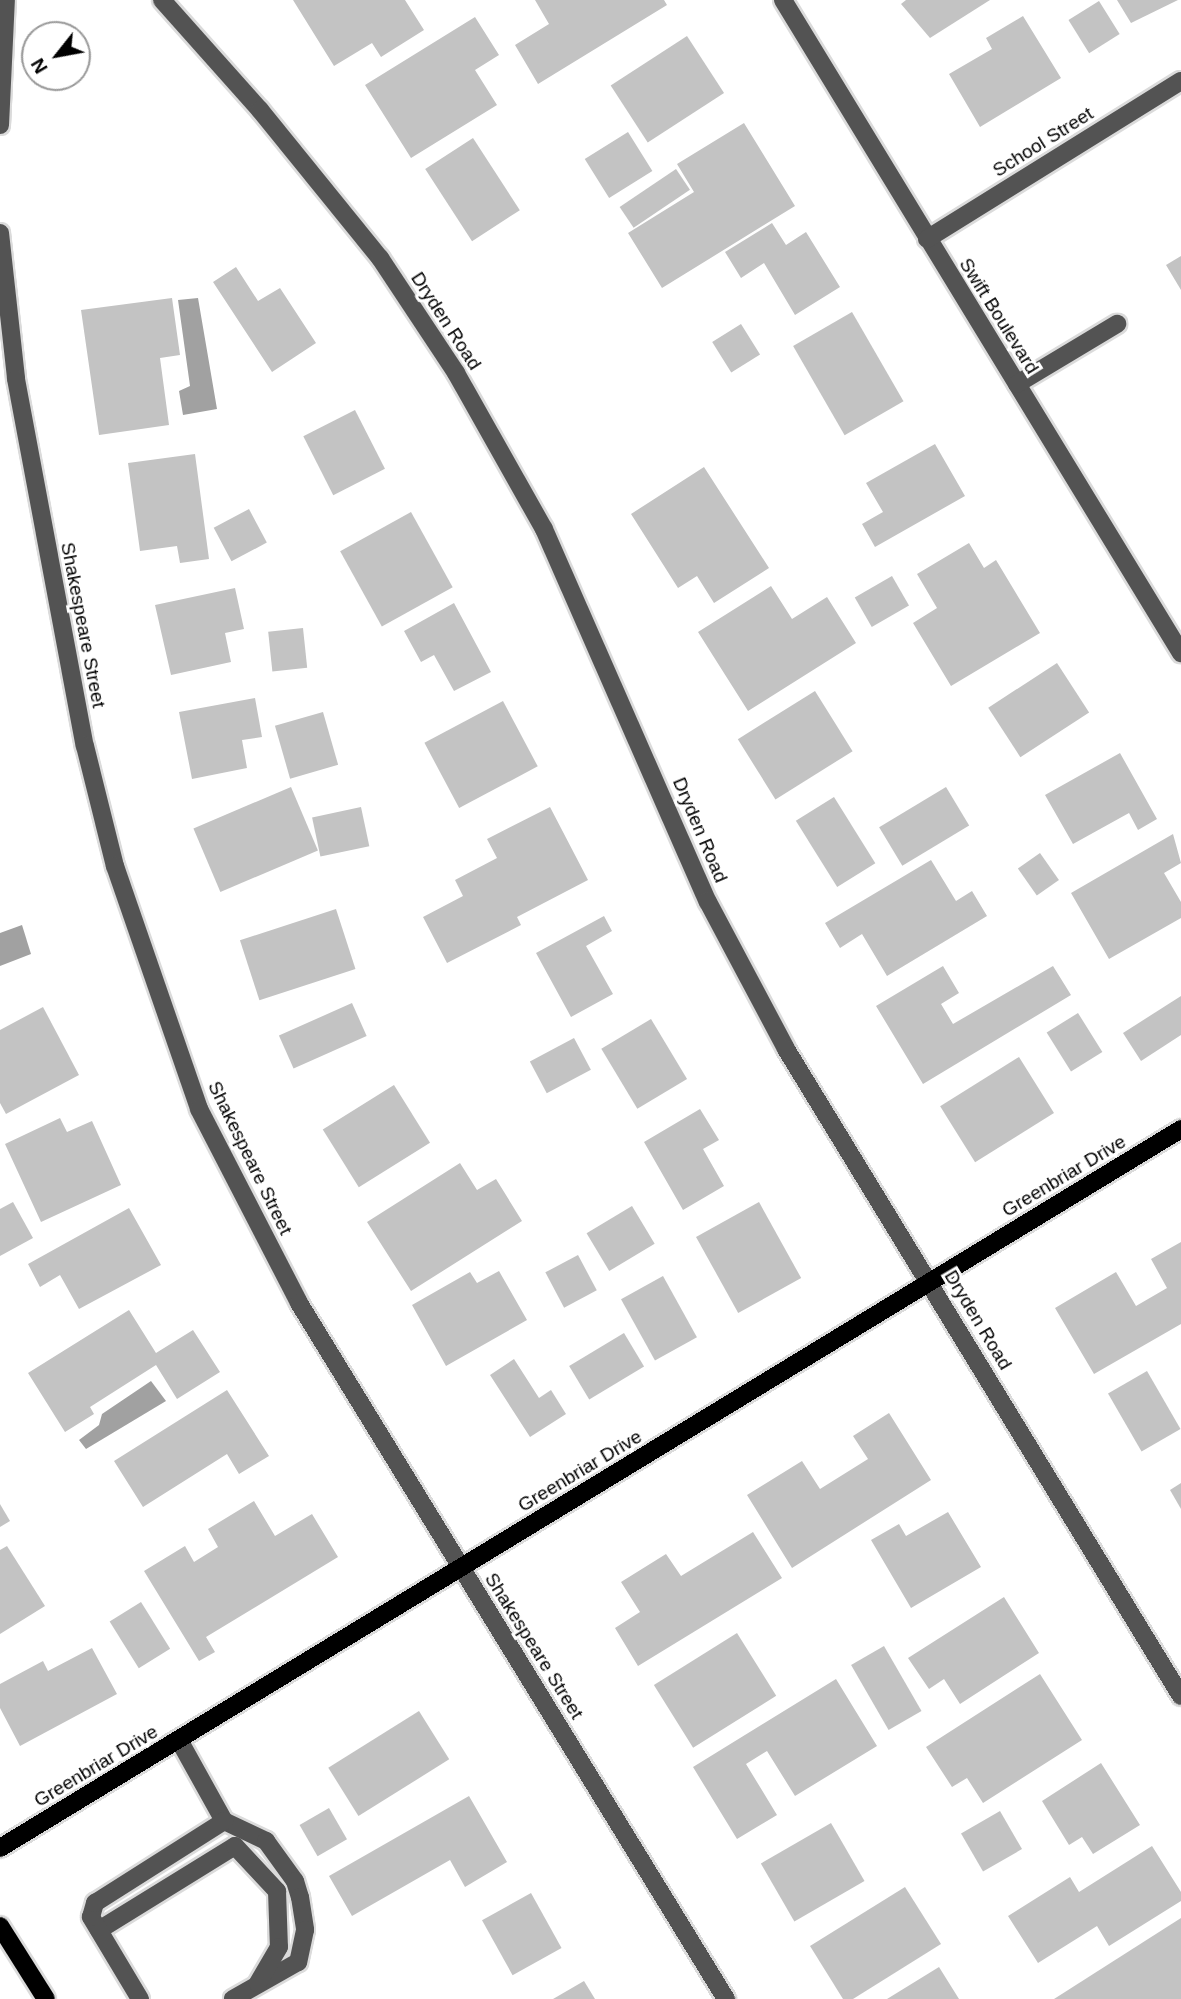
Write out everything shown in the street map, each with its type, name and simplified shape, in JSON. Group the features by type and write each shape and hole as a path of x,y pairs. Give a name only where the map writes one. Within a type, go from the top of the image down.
{"main road":[{"name":"Greenbriar Drive","path":"0,1848 1181,1129"},
{"path":"0,1926 46,1999"}],"street":[{"path":"0,125 6,0"},
{"name":"Dryden Road","path":"162,0 380,258 456,373 544,529 708,902 786,1049 1181,1696"},
{"name":"Swift Boulevard","path":"783,0 1181,653"},
{"name":"School Street","path":"927,239 1181,81"},
{"name":"Shakespeare Street","path":"0,233 16,379 85,746 156,994 199,1109 299,1303 726,1999"},
{"path":"1017,384 1117,324"},
{"path":"179,1740 224,1821 266,1841 295,1881 300,1897 305,1930 298,1962 233,1999"},
{"path":"140,1999 92,1917 95,1903 224,1821"},
{"path":"99,1930 235,1846 277,1891 279,1947 256,1986"}],"shaded area":[{"path":"198,298 217,409 183,415 179,391 190,386 178,300"},
{"path":"22,925 31,954 0,966 0,933"},
{"path":"151,1381 166,1401 86,1449 79,1440 99,1425 102,1414"}],"building":[{"path":"293,0 405,0 424,30 381,57 372,43 334,66"},
{"path":"535,0 664,0 667,5 538,84 515,45 549,24"},
{"path":"906,0 990,0 930,38 901,4"},
{"path":"1117,0 1178,0 1131,23"},
{"path":"1099,1 1120,34 1089,53 1068,20"},
{"path":"1023,16 1061,78 980,127 949,74 992,49 986,38"},
{"path":"475,17 499,55 475,70 497,105 411,158 365,85"},
{"path":"687,36 724,93 648,143 611,86"},
{"path":"744,123 795,206 662,288 628,233 694,192 677,164"},
{"path":"628,132 652,171 609,198 585,159"},
{"path":"473,138 520,210 472,241 425,169"},
{"path":"676,169 690,190 634,228 620,207"},
{"path":"772,223 786,245 806,232 840,287 795,315 764,263 741,278 725,252"},
{"path":"1181,256 1181,290 1166,265"},
{"path":"236,267 258,301 280,288 316,343 272,372 213,282"},
{"path":"172,298 180,355 160,358 169,425 99,435 81,310"},
{"path":"852,312 904,401 845,435 793,346"},
{"path":"741,324 760,355 731,373 712,342"},
{"path":"355,410 385,469 333,495 303,436"},
{"path":"935,444 965,496 875,547 862,524 883,512 866,483"},
{"path":"195,454 209,559 180,563 177,546 140,551 128,463"},
{"path":"704,467 769,568 714,603 697,576 678,588 631,514"},
{"path":"249,509 267,543 232,561 214,528"},
{"path":"411,512 453,587 382,626 340,551"},
{"path":"969,543 984,568 996,560 1040,633 951,686 913,623 937,608 917,574"},
{"path":"892,576 909,605 872,627 855,598"},
{"path":"771,586 792,619 827,597 856,643 748,711 698,632"},
{"path":"235,588 244,629 225,633 231,662 171,675 155,605"},
{"path":"454,603 491,672 454,691 434,655 421,662 404,631"},
{"path":"303,628 307,668 272,671 268,632"},
{"path":"1057,663 1089,712 1020,757 988,708"},
{"path":"815,691 853,751 775,799 738,739"},
{"path":"255,698 262,737 242,740 247,768 192,779 179,712"},
{"path":"503,701 538,766 459,808 424,743"},
{"path":"323,712 338,765 290,779 275,726"},
{"path":"1120,753 1157,819 1138,830 1129,813 1073,844 1045,795"},
{"path":"291,787 318,851 220,892 193,828"},
{"path":"946,787 969,826 902,866 879,827"},
{"path":"834,797 875,863 837,887 796,821"},
{"path":"361,807 369,846 320,857 312,817"},
{"path":"550,807 588,880 517,917 521,925 447,963 423,917 463,896 455,880 497,858 487,839"},
{"path":"1173,834 1181,863 1164,873 1181,902 1181,918 1109,959 1071,893"},
{"path":"1040,853 1059,880 1037,896 1018,868"},
{"path":"931,860 956,901 972,891 987,916 887,976 862,934 840,948 825,923"},
{"path":"336,909 355,969 259,1000 240,940"},
{"path":"604,916 612,931 586,946 613,994 571,1017 536,953"},
{"path":"943,966 959,993 941,1004 953,1024 1053,966 1071,995 923,1084 876,1006"},
{"path":"1181,996 1181,1035 1141,1061 1123,1033"},
{"path":"352,1003 367,1036 294,1068 279,1036"},
{"path":"43,1007 79,1075 6,1114 0,1103 0,1030"},
{"path":"1078,1013 1102,1052 1071,1072 1047,1033"},
{"path":"651,1019 687,1079 637,1109 601,1049"},
{"path":"574,1038 591,1070 547,1093 530,1061"},
{"path":"1019,1057 1054,1113 975,1162 940,1106"},
{"path":"394,1085 430,1143 359,1187 323,1130"},
{"path":"700,1109 719,1140 703,1149 724,1186 683,1210 644,1142"},
{"path":"60,1118 67,1132 92,1121 121,1185 41,1222 5,1144"},
{"path":"460,1163 477,1190 496,1179 522,1221 411,1291 367,1222"},
{"path":"13,1202 33,1238 0,1256 0,1209"},
{"path":"759,1202 801,1278 738,1313 696,1237"},
{"path":"632,1206 655,1244 609,1271 587,1233"},
{"path":"129,1208 161,1265 79,1309 60,1275 40,1287 28,1264"},
{"path":"1181,1242 1181,1324 1094,1374 1055,1308 1116,1272 1136,1306 1167,1288 1151,1259"},
{"path":"578,1255 597,1290 564,1308 545,1272"},
{"path":"499,1271 527,1320 446,1366 412,1305 470,1272 477,1283"},
{"path":"663,1276 697,1337 655,1360 621,1299"},
{"path":"129,1310 156,1353 193,1330 220,1372 177,1399 156,1365 90,1407 94,1414 65,1432 28,1373"},
{"path":"624,1333 644,1366 589,1399 569,1366"},
{"path":"514,1359 539,1398 551,1390 566,1414 530,1437 490,1375"},
{"path":"1147,1371 1180,1429 1142,1452 1108,1394"},
{"path":"227,1390 269,1456 239,1474 227,1454 143,1507 114,1461"},
{"path":"889,1413 931,1480 792,1568 747,1495 802,1461 820,1489 868,1459 853,1436"},
{"path":"1181,1483 1181,1509 1170,1490"},
{"path":"254,1501 275,1536 312,1514 338,1557 206,1637 215,1652 199,1661 144,1571 185,1546 194,1562 218,1547 208,1529"},
{"path":"0,1504 10,1521 0,1527"},
{"path":"948,1512 981,1567 911,1608 871,1540 899,1524 906,1536"},
{"path":"753,1532 782,1578 638,1666 615,1628 640,1612 621,1582 666,1554 681,1576"},
{"path":"7,1546 45,1606 0,1634 0,1550"},
{"path":"1004,1597 1039,1653 960,1704 944,1679 929,1689 908,1658"},
{"path":"141,1602 170,1649 139,1668 110,1622"},
{"path":"737,1633 776,1696 693,1748 654,1685"},
{"path":"884,1646 922,1711 889,1730 851,1665"},
{"path":"92,1648 117,1694 20,1746 0,1708 0,1684 43,1661 48,1671"},
{"path":"1040,1674 1082,1740 983,1803 967,1778 952,1787 926,1747"},
{"path":"836,1679 877,1746 795,1796 767,1751 746,1764 777,1815 737,1839 693,1767"},
{"path":"419,1711 449,1759 358,1816 328,1768"},
{"path":"1101,1763 1140,1825 1093,1854 1082,1837 1069,1845 1042,1801"},
{"path":"469,1796 507,1862 465,1887 450,1860 352,1916 329,1876"},
{"path":"329,1808 347,1839 318,1856 300,1825"},
{"path":"1000,1811 1022,1849 983,1872 961,1834"},
{"path":"831,1823 864,1881 794,1922 761,1863"},
{"path":"1152,1846 1181,1892 1181,1901 1109,1946 1097,1926 1038,1963 1008,1916 1070,1877 1079,1892"},
{"path":"905,1887 941,1944 853,1999 843,1999 810,1946"},
{"path":"531,1893 562,1948 513,1975 482,1920"},
{"path":"1181,1918 1181,1999 1054,1999"},
{"path":"939,1967 959,1999 887,1999"},
{"path":"584,1981 595,1999 553,1999"}]}
